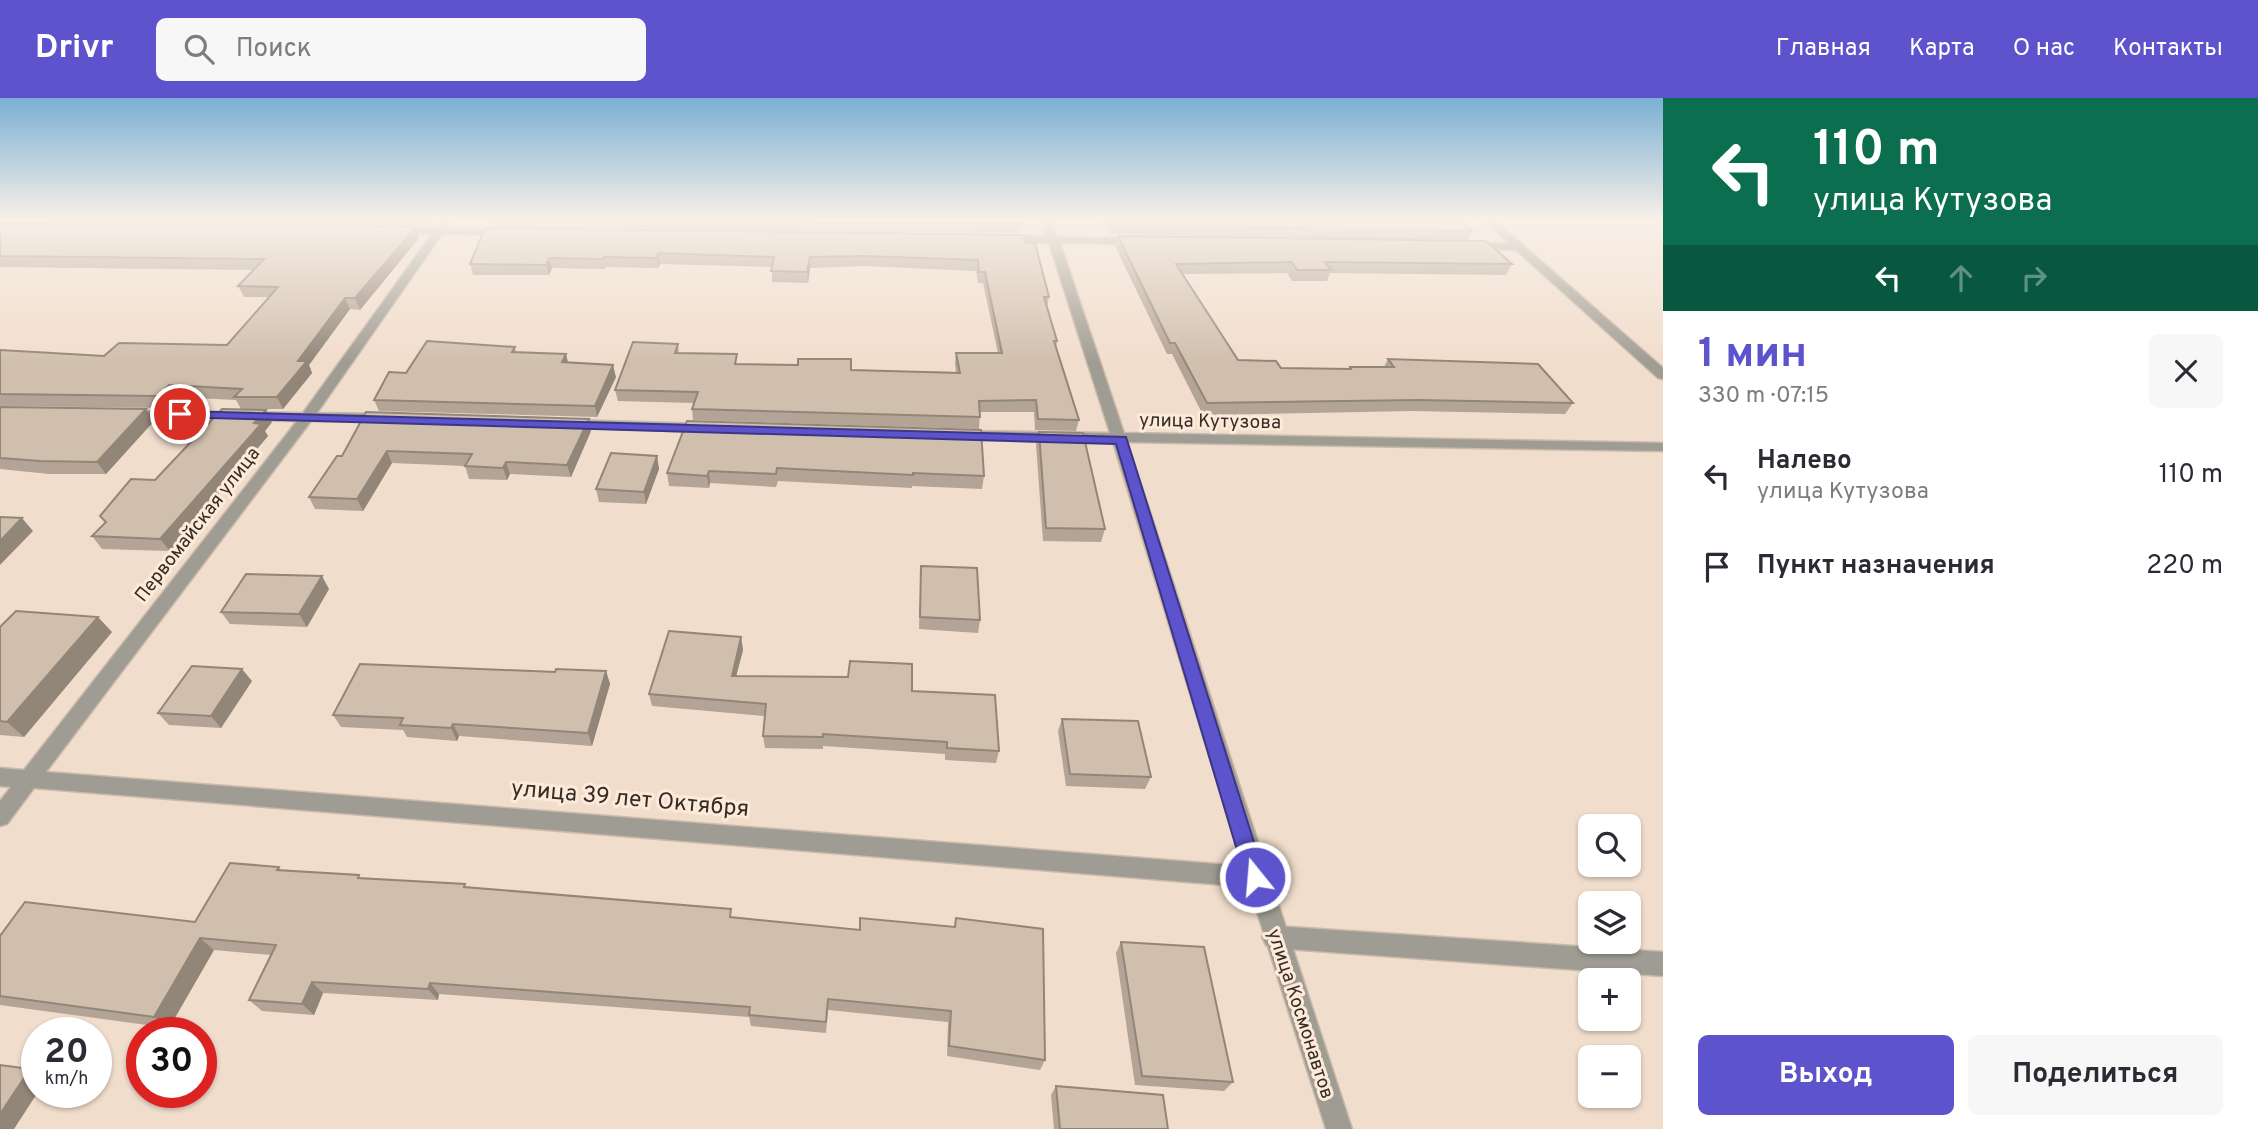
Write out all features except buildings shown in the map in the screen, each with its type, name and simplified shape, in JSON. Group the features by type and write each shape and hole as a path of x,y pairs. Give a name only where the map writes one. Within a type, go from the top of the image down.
{"street":[{"name":"Первомайская улица","path":"0,817 308,416 413,267"},
{"name":"улица Космонавтов","path":"1062,267 1121,440 1274,937 1339,1129"},
{"path":"1542,267 1663,374"},
{"path":"107,413 405,419"},
{"path":"556,423 722,428"},
{"name":"улица Кутузова","path":"942,435 1663,447"},
{"name":"улица 39 лет Октября","path":"0,777 1255,877"},
{"path":"1274,937 1663,964"}],"route":[{"path":"180,414 1121,440 1255,877"}]}
